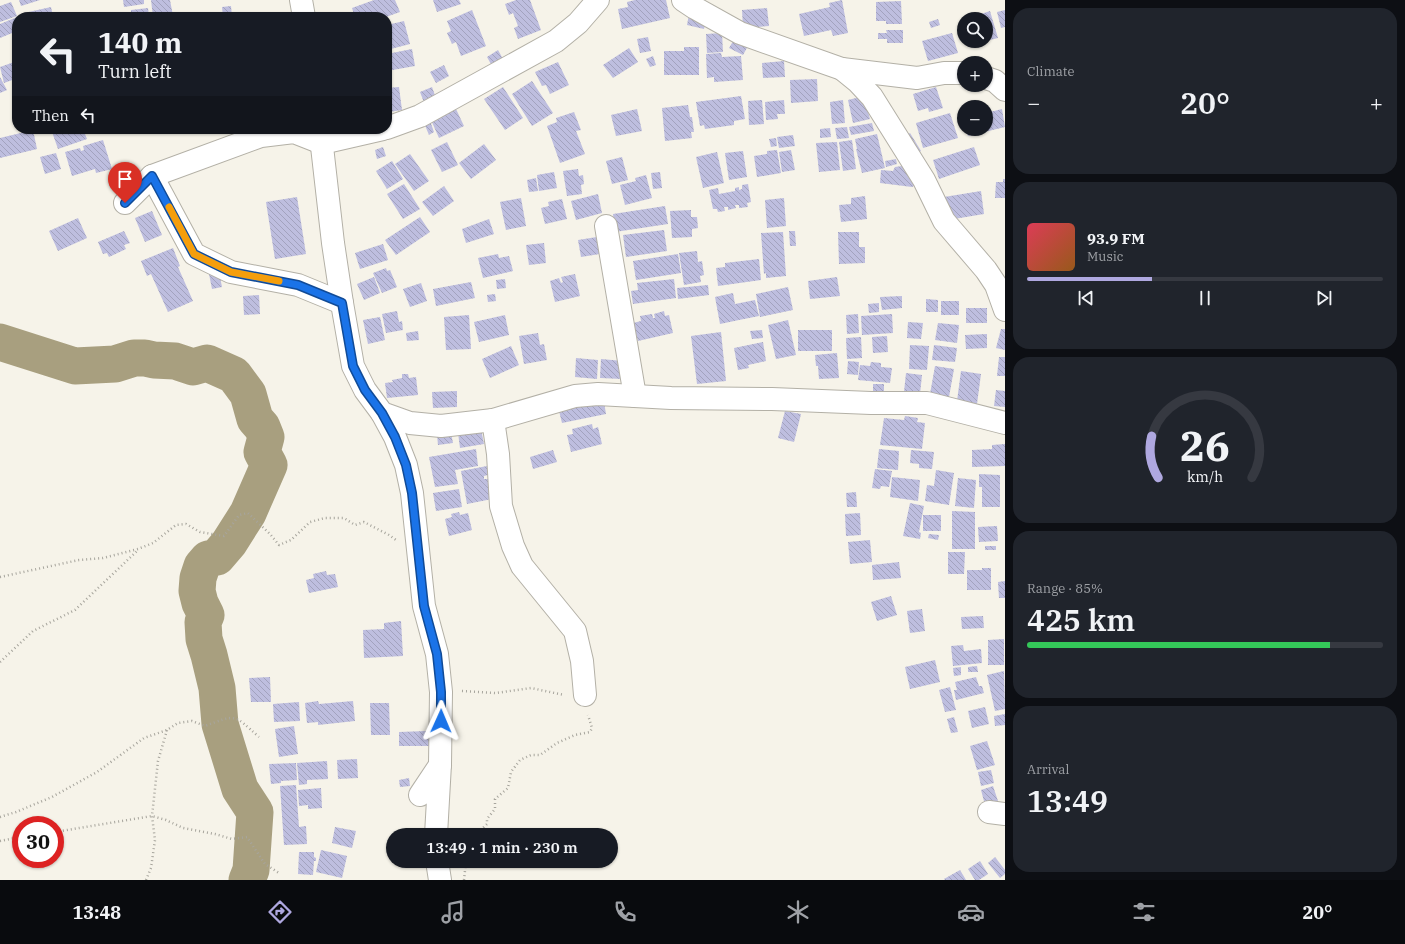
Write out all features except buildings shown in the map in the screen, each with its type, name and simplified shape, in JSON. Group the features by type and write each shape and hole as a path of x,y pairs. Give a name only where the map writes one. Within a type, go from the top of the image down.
{"street":[{"path":"301,0 303,12"},
{"path":"392,126 420,116 556,41 578,23 598,0"},
{"path":"683,0 740,33 842,69 917,78 944,73 957,73"},
{"path":"993,70 1005,68"},
{"path":"842,69 858,82 872,97 924,180 944,221 986,270 996,285 1005,310"},
{"path":"993,80 1005,90"},
{"path":"125,203 152,176 261,136 278,134"},
{"path":"308,134 321,136 339,134"},
{"path":"321,136 333,243 353,366 365,390 382,413 395,437 406,465 412,493 424,606 437,654 441,692 440,764 436,828"},
{"path":"152,176 194,254 231,272 298,285 342,303"},
{"path":"606,226 635,396"},
{"path":"382,413 410,423 441,426 493,420 575,396 598,394 671,398 927,403 1005,423"},
{"path":"493,420 498,454 501,506 513,546 522,566 574,631 582,661 585,695"},
{"path":"420,795 440,764"},
{"path":"438,868 440,880"}],"path":[{"path":"0,577 79,560 103,558 138,549 153,543 176,525 186,524 200,532 224,536 239,515 248,513 279,544 291,540 310,522 325,518 344,518 355,525 364,522 389,535 419,559"},
{"path":"0,662 33,631 75,610 138,549"},
{"path":"441,692 455,690 496,693 531,688 569,696 585,695 585,707 592,728 590,732 557,743 540,755 531,755 520,760 512,772 508,788 496,799 495,809 487,819 487,824 483,828"},
{"path":"0,817 52,797 97,772 144,738 167,730 178,723 192,721 204,726 228,717 238,719 259,737"},
{"path":"146,880 152,868 155,840 152,816 158,761 167,730"},
{"path":"64,831 152,816 166,820 183,828 232,839 246,837 266,864 279,873"},
{"path":"0,841 12,839"},
{"path":"464,880 465,868"}],"waterway":[{"path":"0,342 75,366 115,364 134,358 175,361 193,367 207,363 234,375 248,394 255,419 262,427 266,437 262,452 269,465 248,513 229,543 217,557 208,559 202,566 198,578 197,591 200,603 206,615 203,622 204,639 217,688 220,724 240,789 255,812 251,870 247,880"}],"slow traffic":[{"path":"169,207 194,254 231,272 279,281"}],"route":[{"path":"125,203 152,176 194,254 231,272 298,285 342,303 353,366 365,390 382,413 395,437 406,465 412,493 424,606 437,654 441,692 441,721"}]}
